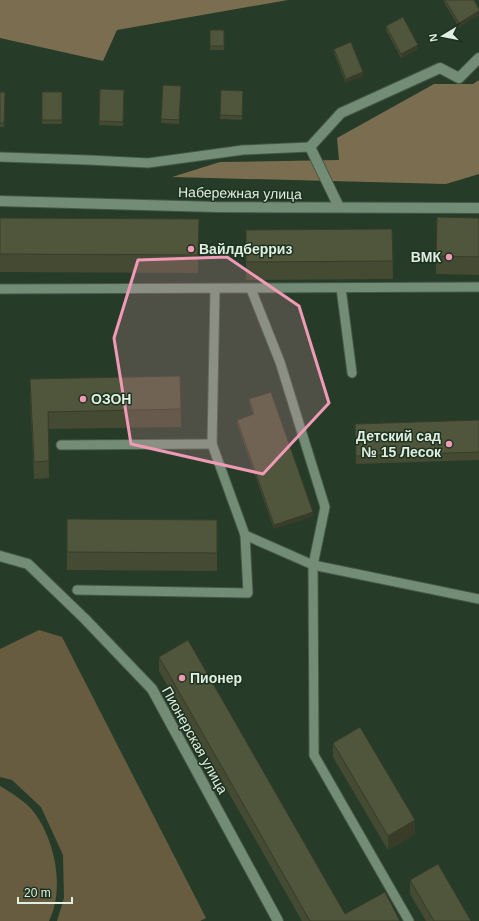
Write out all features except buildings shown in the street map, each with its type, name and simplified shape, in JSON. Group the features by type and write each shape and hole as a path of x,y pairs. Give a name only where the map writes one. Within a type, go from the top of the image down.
{"street":[{"path":"339,208 310,148 341,113 440,68 459,78 479,58"},
{"name":"Набережная улица","path":"0,201 216,207 479,208"},
{"name":"Пионерская улица","path":"0,556 28,564 85,619 152,689 278,921"}],"lane":[{"path":"0,157 148,163 243,150 310,148"},
{"path":"0,289 479,287"},
{"path":"341,288 352,373"},
{"path":"77,590 248,593 245,535 212,444 214,289"},
{"path":"251,289 280,362 325,507 313,565 314,755 409,921"},
{"path":"61,445 212,444"},
{"path":"245,535 313,565 479,599"}],"highlighted area":[{"path":"227,257 299,306 329,403 263,474 131,444 114,338 138,260"}],"shaded area":[{"path":"0,0 288,0 117,30 103,61 0,38"},
{"path":"479,80 479,174 446,184 172,177 220,162 339,160 337,138 434,84 473,84"},
{"path":"39,630 62,637 206,918 200,921 57,921 64,898 63,855 41,807 12,780 0,777 0,649"},
{"path":"0,786 20,799 32,810 43,826 53,852 57,881 54,909 49,921 0,921"}],"place":[{"name":"Вайлдберриз","path":"191,249"},
{"name":"ВМК","path":"449,257"},
{"name":"ОЗОН","path":"83,399"},
{"name":"Детский сад № 15 Лесок","path":"449,444"},
{"name":"Пионер","path":"182,678"}]}
